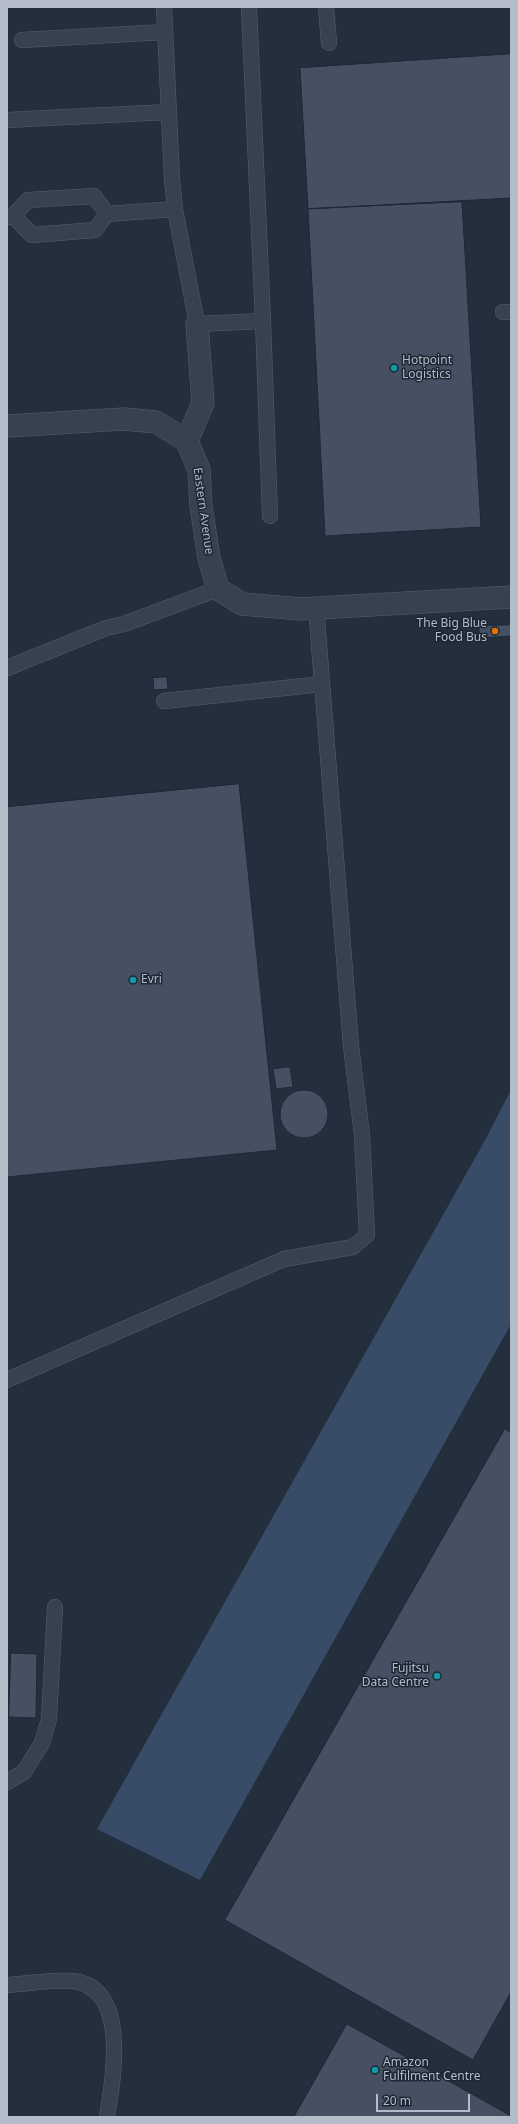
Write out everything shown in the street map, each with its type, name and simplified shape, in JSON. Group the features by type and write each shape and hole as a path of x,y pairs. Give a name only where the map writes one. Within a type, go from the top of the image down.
{"street":[{"path":"7,426 124,419 156,422 188,441 203,403 197,324"},
{"name":"Eastern Avenue","path":"188,441 199,470 201,506 208,558 218,589"},
{"path":"218,589 242,604 302,608 511,597"}],"lane":[{"path":"164,7 168,112 175,209 197,324 263,322"},
{"path":"249,7 270,516"},
{"path":"326,7 329,43"},
{"path":"22,40 165,32"},
{"path":"7,120 168,112"},
{"path":"106,214 94,196 28,200 10,217 32,235 94,230 106,214 175,209"},
{"path":"7,668 106,628 124,624 218,589"},
{"path":"7,1380 284,1259 353,1247 367,1234 362,1135 351,1046 316,608"},
{"path":"164,701 322,684"},
{"path":"7,1782 24,1772 42,1743 49,1719 55,1607"},
{"path":"7,1985 74,1982 92,1988 106,2003 114,2036 114,2074 107,2117"}],"water":[{"path":"511,1090 511,1324 200,1880 97,1829 483,1144"}],"building":[{"path":"511,54 511,198 308,209 300,68"},
{"name":"Hotpoint Logistics","path":"462,202 481,527 325,536 308,209"},
{"name":"The Big Blue Food Bus","path":"511,625 511,636 479,638 479,626"},
{"path":"167,677 168,689 154,690 153,678"},
{"name":"Evri","path":"239,784 277,1150 7,1177 7,807"},
{"path":"290,1067 293,1087 276,1089 273,1069"},
{"path":"299,1090 309,1090 321,1097 328,1109 328,1119 321,1131 309,1138 299,1138 291,1134 284,1127 280,1119 280,1109 284,1101 291,1094"},
{"name":"Fujitsu Data Centre","path":"505,1429 511,1433 511,1992 473,2060 225,1920"},
{"path":"11,1653 37,1654 36,1718 9,1717"},
{"name":"Amazon Fulfilment Centre","path":"347,2024 511,2116 511,2117 294,2117"}],"place":[{"name":"Hotpoint Logistics","path":"394,368"},
{"name":"The Big Blue Food Bus","path":"495,631"},
{"name":"Evri","path":"133,980"},
{"name":"Fujitsu Data Centre","path":"437,1676"},
{"name":"Amazon Fulfilment Centre","path":"375,2070"}]}
